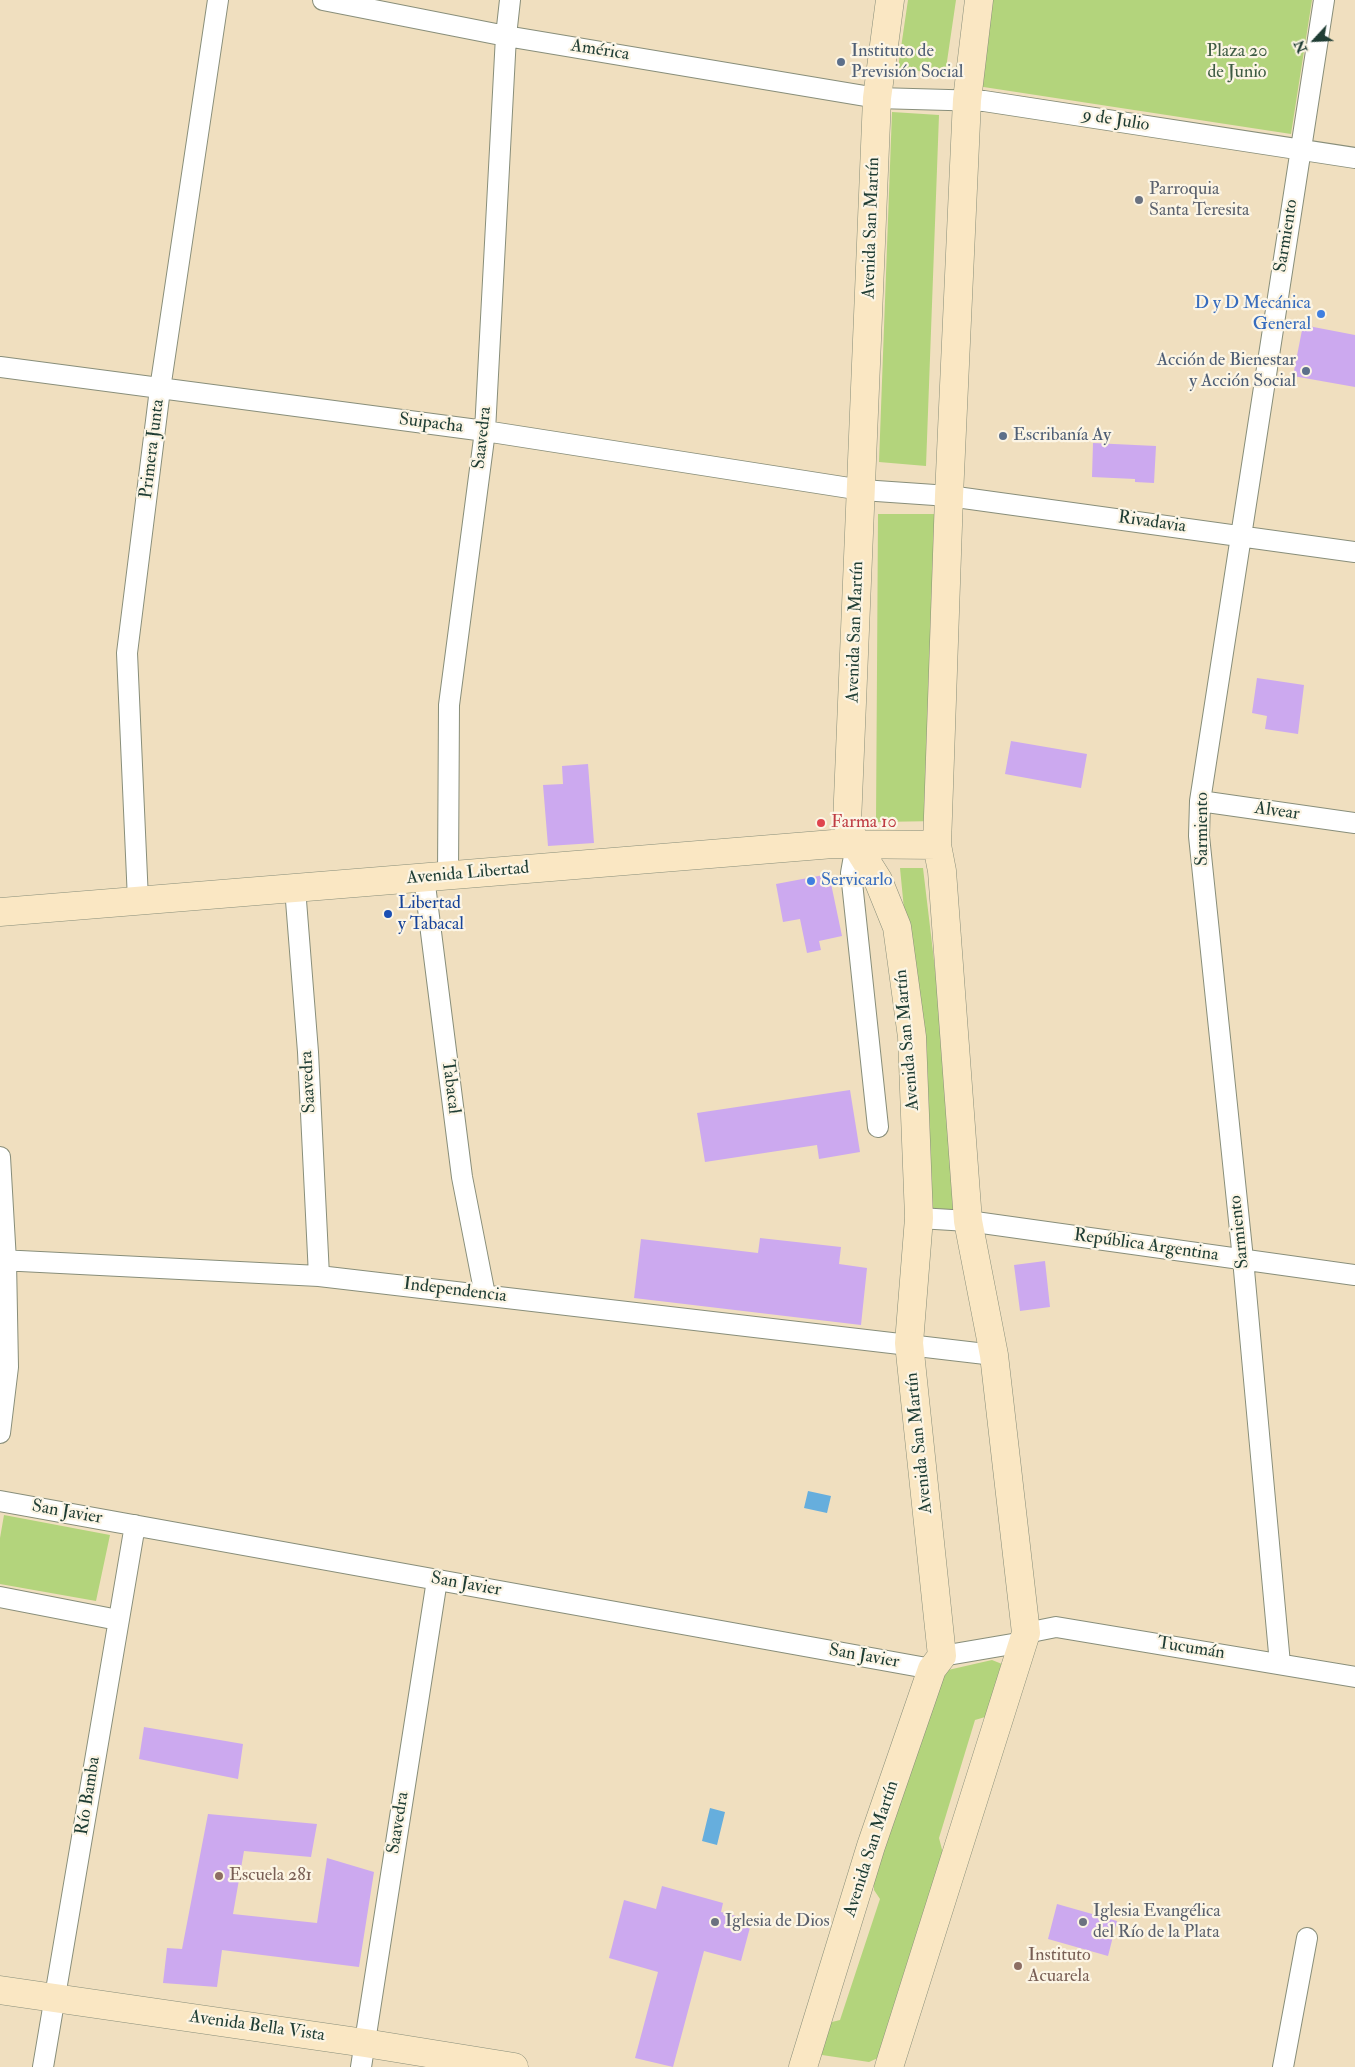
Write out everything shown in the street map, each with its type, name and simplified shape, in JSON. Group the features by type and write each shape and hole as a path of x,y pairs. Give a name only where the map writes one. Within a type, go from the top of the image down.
{"main road":[{"name":"Avenida San Martín","path":"803,2067 872,1846 937,1662 909,1343 919,1218 912,1037 897,927 878,880 856,845 848,822 877,98 890,0"},
{"path":"889,2067 1025,1638 994,1355 968,1221 942,871 937,845 949,496 968,100 980,0"},
{"name":"Avenida Libertad","path":"0,912 833,844 937,845"},
{"name":"Avenida Bella Vista","path":"0,1990 363,2055 514,2067"}],"street":[{"name":"Primera Junta","path":"138,900 126,653 160,389 218,0"},
{"name":"América","path":"323,0 506,36 877,98"},
{"name":"Saavedra","path":"436,876 450,705 486,431 506,36 510,0"},
{"name":"Sarmiento","path":"1280,1664 1243,1259 1199,836 1200,801 1324,0"},
{"name":"9 de Julio","path":"877,98 968,100 1355,158"},
{"name":"Suipacha","path":"0,367 486,431 862,490 949,496"},
{"name":"Rivadavia","path":"949,496 1355,552"},
{"name":"Alvear","path":"1200,801 1355,823"},
{"path":"856,845 851,873 878,1127"},
{"name":"Tabacal","path":"436,876 462,1177 485,1294"},
{"name":"Saavedra","path":"295,888 308,1052 319,1276"},
{"path":"0,1157 8,1367 0,1433"},
{"name":"República Argentina","path":"919,1218 968,1221 1355,1275"},
{"name":"Independencia","path":"3,1260 319,1276 909,1343 994,1355"},
{"name":"San Javier","path":"0,1501 437,1580 937,1662 1025,1638"},
{"name":"Río Bamba","path":"43,2067 135,1525"},
{"name":"Saavedra","path":"363,2055 437,1580"},
{"path":"0,1597 118,1620"},
{"name":"Tucumán","path":"1025,1638 1056,1627 1355,1676"},
{"path":"1283,2067 1307,1938"}],"green space":[{"path":"908,0 956,0 945,75 898,68"},
{"name":"Plaza 20 de Junio","path":"990,0 1312,0 1291,134 977,86"},
{"path":"892,112 939,115 926,466 879,462"},
{"path":"878,514 937,514 939,821 876,822"},
{"path":"900,868 923,868 964,1212 933,1208"},
{"path":"4,1515 110,1535 96,1601 0,1584 0,1538"},
{"path":"992,1660 1002,1664 992,1715 975,1720 939,1838 946,1865 878,2058 869,2062 822,2055 819,2052 828,2023 840,2020 880,1899 874,1890 874,1881 939,1679 948,1670"}],"water":[{"path":"808,1491 831,1496 827,1513 804,1508"},
{"path":"710,1808 725,1812 717,1845 702,1841"}],"building":[{"path":"1303,325 1355,335 1355,387 1293,376"},
{"path":"1093,443 1156,446 1154,483 1135,482 1135,479 1092,477"},
{"path":"1257,678 1304,685 1298,734 1265,729 1267,716 1252,713"},
{"path":"1011,741 1087,754 1081,788 1005,774"},
{"path":"588,764 594,843 548,846 543,785 563,784 562,766"},
{"path":"829,874 842,936 819,941 821,950 807,953 800,919 783,922 776,884"},
{"path":"850,1090 860,1152 819,1159 817,1145 705,1162 697,1113"},
{"path":"760,1238 841,1247 839,1264 867,1268 861,1325 634,1298 641,1239 758,1253"},
{"path":"1045,1261 1050,1307 1020,1311 1014,1265"},
{"path":"144,1727 243,1744 238,1779 139,1759"},
{"path":"208,1814 317,1824 311,1857 244,1851 233,1914 317,1923 327,1858 374,1872 359,1967 222,1950 217,1987 163,1983 167,1948 182,1949"},
{"path":"662,1886 723,1903 721,1912 752,1920 741,1961 704,1951 673,2067 635,2058 658,1972 609,1958 624,1900 656,1909"},
{"path":"1057,1904 1117,1921 1108,1956 1048,1939"}],"place":[{"name":"Instituto de Previsión Social","path":"841,62"},
{"name":"Parroquia Santa Teresita","path":"1139,200"},
{"name":"D y D Mecánica General","path":"1321,314"},
{"name":"Acción de Bienestar y Acción Social","path":"1306,371"},
{"name":"Escribanía Ay","path":"1003,436"},
{"name":"Farma 10","path":"821,823"},
{"name":"Servicarlo","path":"811,881"},
{"name":"Libertad y Tabacal","path":"388,914"},
{"name":"Escuela 281","path":"219,1876"},
{"name":"Iglesia de Dios","path":"715,1922"},
{"name":"Iglesia Evangélica del Río de la Plata","path":"1083,1922"},
{"name":"Instituto Acuarela","path":"1018,1966"}]}
